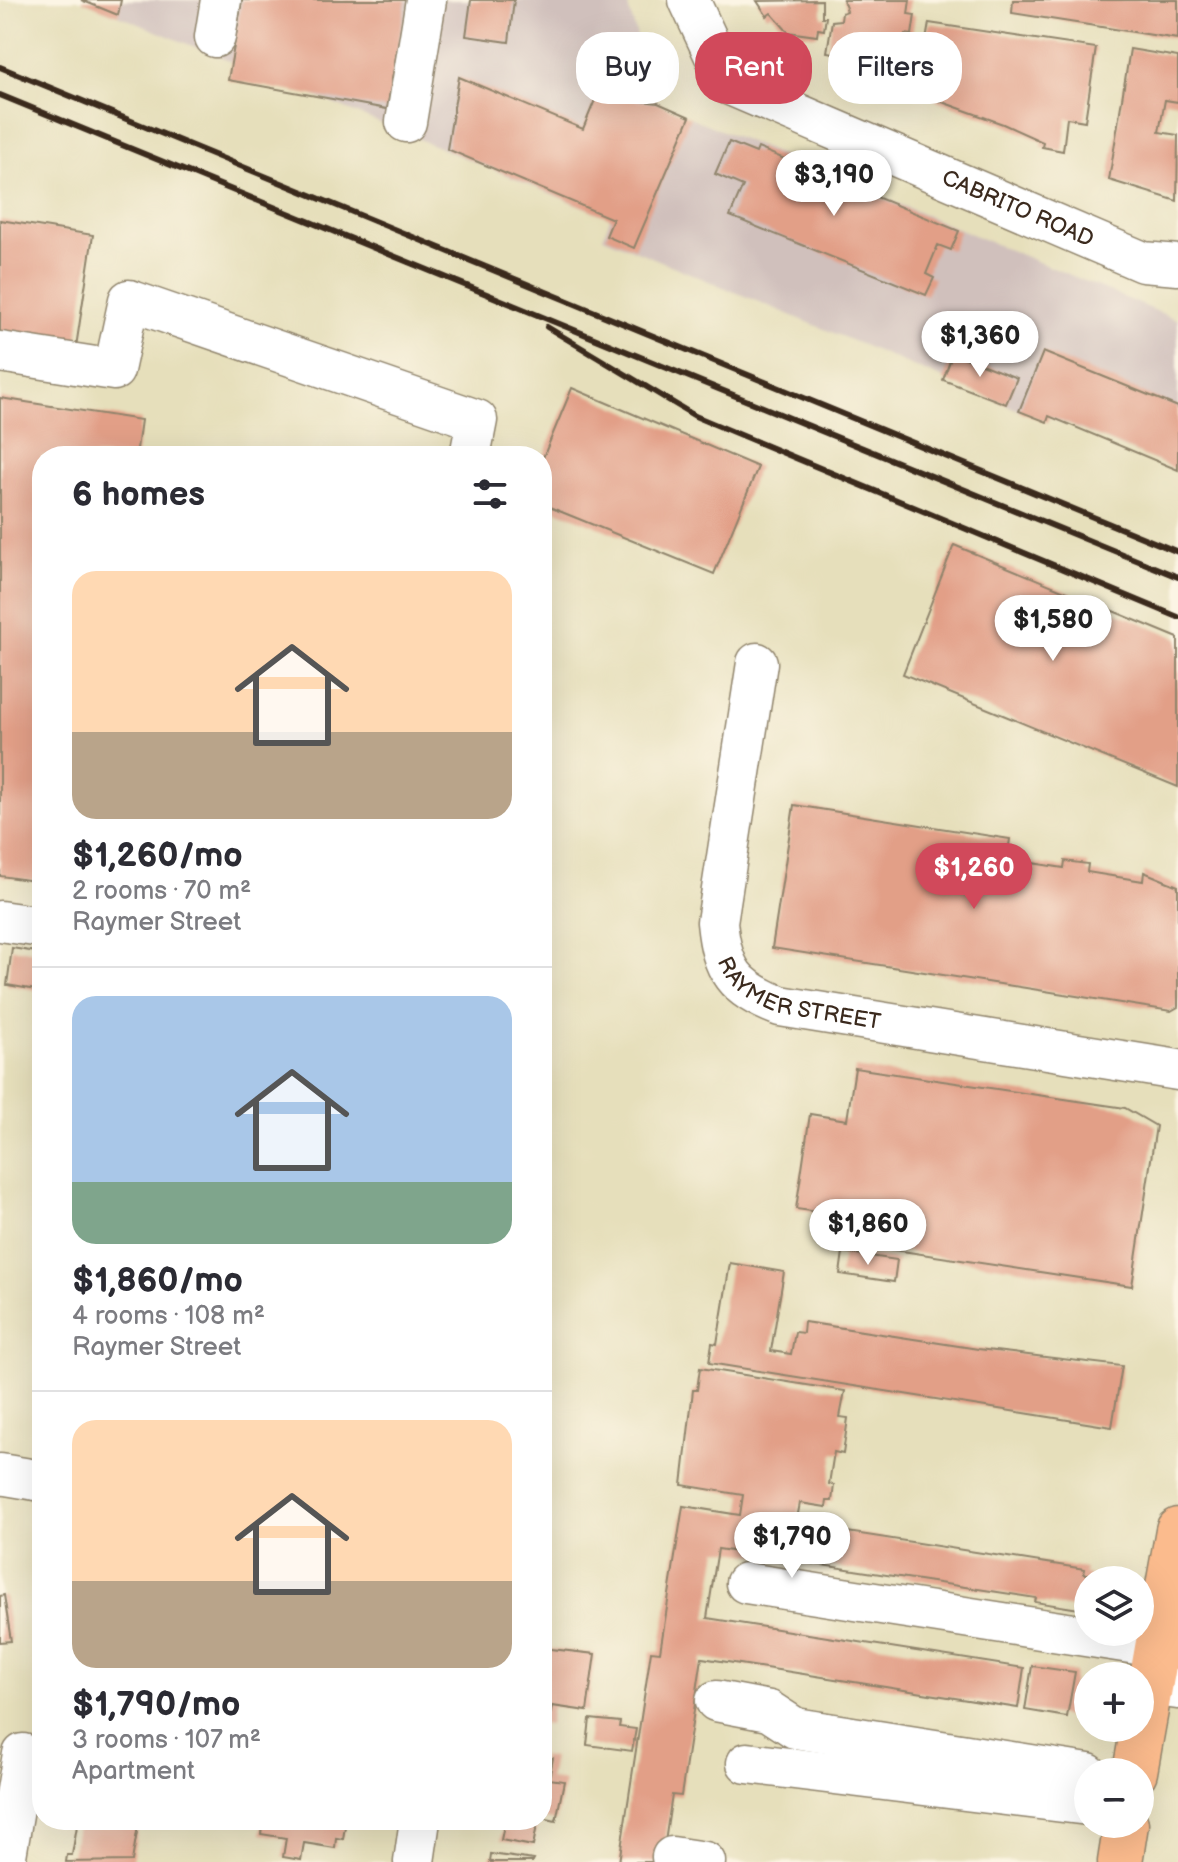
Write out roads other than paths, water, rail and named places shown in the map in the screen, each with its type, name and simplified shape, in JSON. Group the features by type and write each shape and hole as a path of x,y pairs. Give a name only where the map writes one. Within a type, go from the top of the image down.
{"main road":[{"path":"1139,1758 1161,1674 1178,1530"},
{"path":"1120,1862 1124,1838"}],"street":[{"path":"406,122 426,0"},
{"name":"CABRITO ROAD","path":"689,0 728,84 1143,262 1178,265"},
{"path":"0,352 114,370 129,300 477,420 472,446"},
{"name":"RAYMER STREET","path":"757,663 717,922 720,950 733,978 753,995 780,1006 1178,1070"},
{"path":"0,921 32,926"},
{"path":"0,1474 32,1479"},
{"path":"746,1583 1161,1674"},
{"path":"716,1701 769,1711 795,1728 1074,1772"},
{"path":"5,1862 23,1754"},
{"path":"747,1763 1074,1803"},
{"path":"414,1862 419,1830"}],"railway":[{"path":"0,67 1178,552"},
{"path":"0,95 1178,577"},
{"path":"547,327 695,416 1178,617"}]}
